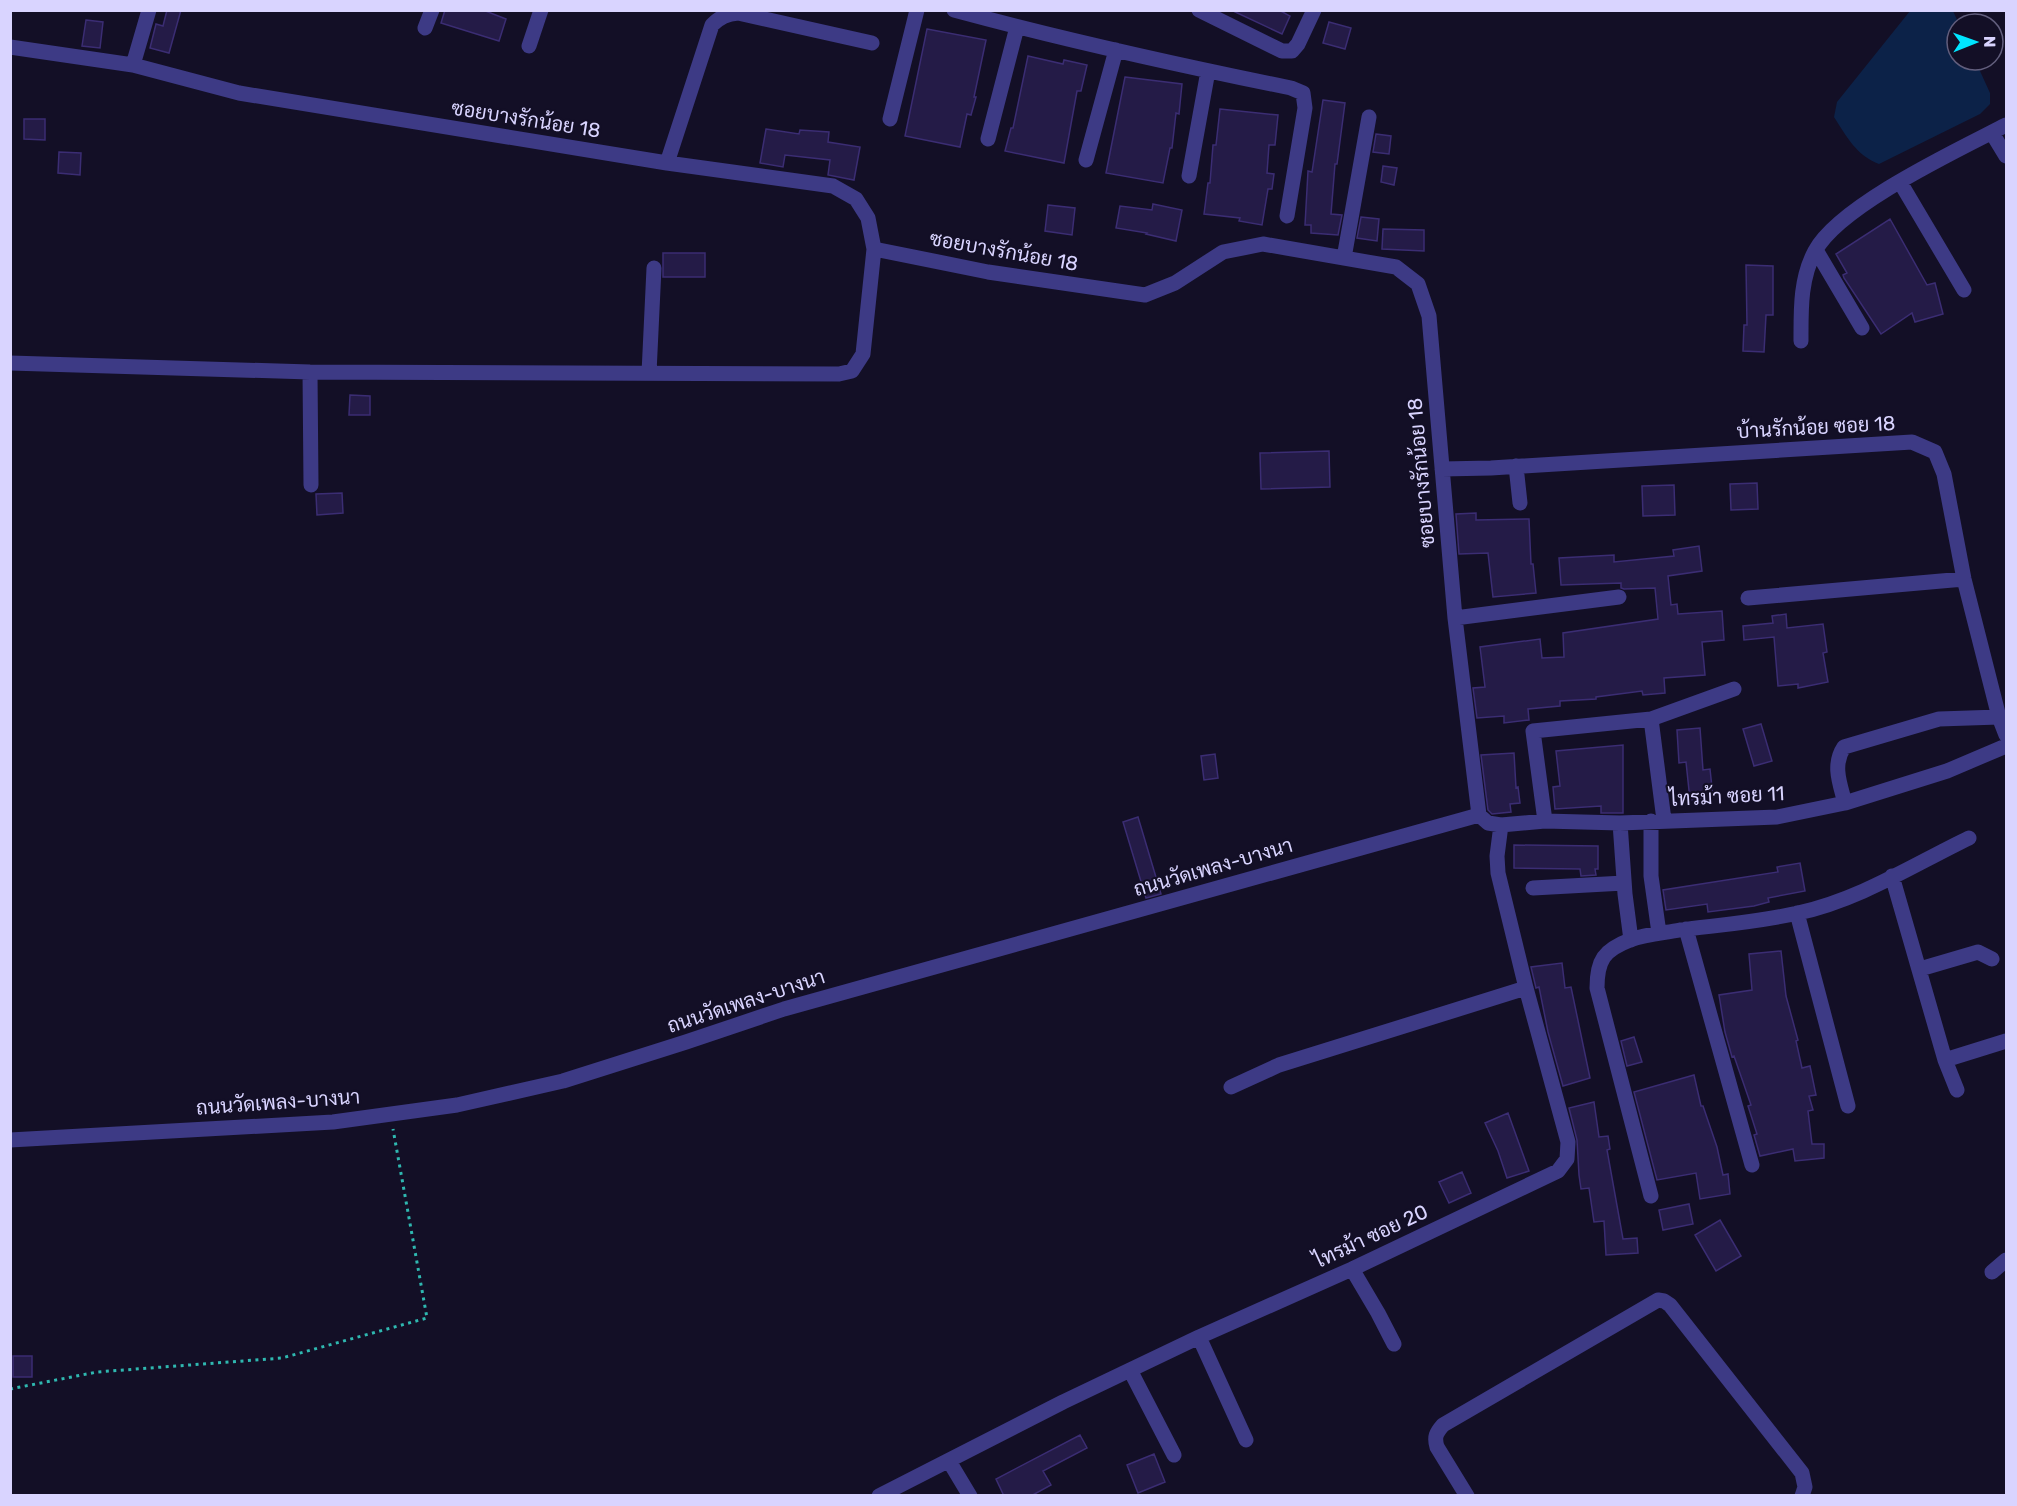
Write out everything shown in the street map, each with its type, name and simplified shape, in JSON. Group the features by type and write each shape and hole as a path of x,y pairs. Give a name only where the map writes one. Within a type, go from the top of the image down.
{"street":[{"path":"134,65 149,10"},
{"path":"425,28 432,10"},
{"path":"529,46 541,10"},
{"path":"890,119 917,10"},
{"path":"954,10 1116,50 1291,88 1303,93 1305,108 1287,216"},
{"path":"1199,10 1282,51 1292,51 1298,44 1314,10"},
{"path":"667,163 712,25 718,19 728,14 754,16 872,44"},
{"path":"988,139 1017,27"},
{"name":"ซอยบางรักน้อย 18","path":"10,47 134,65 239,93 667,163 832,186 856,199 868,218 874,249 988,272 1145,295 1175,283 1224,252 1263,244 1396,267 1418,284 1429,316 1455,618 1479,815"},
{"path":"1086,160 1116,50"},
{"path":"1189,176 1208,71"},
{"path":"1344,258 1369,117"},
{"path":"1801,341 1805,277 1816,250 1830,231 1857,208 1900,182 2007,125"},
{"path":"1992,133 2007,156"},
{"path":"1900,182 1964,290"},
{"path":"10,363 310,372 839,374 852,370 863,354 874,249"},
{"path":"1816,250 1862,328"},
{"path":"649,374 654,268"},
{"path":"310,372 311,485"},
{"name":"บ้านรักน้อย ซอย 18","path":"1442,469 1912,442 1935,452 1944,474 1964,579 1999,717 2007,735"},
{"path":"1516,466 1520,502"},
{"path":"1748,598 1964,579"},
{"path":"1455,618 1619,597"},
{"path":"1545,821 1533,731 1650,719 1734,689"},
{"path":"1845,803 1836,767 1839,754 1844,747 1939,718 1999,717"},
{"path":"1650,719 1657,821 1651,876 1659,933"},
{"name":"ไทรม้า ซอย 11","path":"1479,815 1488,823 1502,825 1545,821 1620,823 1777,817 1845,803 1947,771 2007,746"},
{"name":"ถนนวัดเพลง-บางนา","path":"10,1140 333,1122 457,1105 563,1081 784,1009 1479,815"},
{"path":"1620,823 1631,940"},
{"name":"ไทรม้า ซอย 20","path":"879,1496 1198,1337 1352,1269 1558,1171 1568,1159 1568,1142 1526,988 1498,873 1497,856 1502,825"},
{"path":"1651,1196 1597,988 1597,970 1601,960 1612,950 1631,940 1659,933 1797,913 1854,896 1969,838"},
{"path":"1893,876 1945,1060 1957,1090"},
{"path":"1533,888 1624,883"},
{"path":"1797,913 1848,1106"},
{"path":"1686,929 1752,1165"},
{"path":"1920,969 1978,952 1992,959"},
{"path":"1231,1087 1280,1065 1526,988"},
{"path":"1945,1060 2007,1041"},
{"path":"1992,1272 2007,1260"},
{"path":"1352,1269 1394,1344"},
{"path":"1467,1496 1437,1447 1436,1432 1443,1425 1658,1300 1670,1305 1802,1473 1805,1487 1802,1496"},
{"path":"1198,1337 1246,1440"},
{"path":"1130,1370 1174,1455"},
{"path":"949,1461 970,1496"}],"path":[{"path":"10,1389 97,1372 282,1358 427,1318 390,1114"}],"water":[{"path":"1910,11 1953,11 1945,12 1945,72 1980,72 1990,93 1990,104 1980,114 1879,164 1864,156 1843,132 1834,117 1837,102"}],"building":[{"path":"167,10 181,10 169,53 150,48 156,24 163,26"},
{"path":"445,10 483,10 506,19 499,41 441,23"},
{"path":"1231,10 1279,10 1290,16 1282,34"},
{"path":"86,20 103,22 100,48 82,46"},
{"path":"1329,22 1351,28 1345,49 1323,43"},
{"path":"927,29 986,40 974,97 976,97 971,115 967,114 960,147 905,136"},
{"path":"1028,56 1063,64 1064,60 1087,65 1081,91 1077,91 1064,163 1005,151 1011,128 1013,128"},
{"path":"1125,77 1182,84 1179,114 1176,113 1172,148 1170,148 1163,183 1106,173"},
{"path":"1323,100 1345,103 1337,164 1335,164 1331,214 1342,215 1338,235 1311,233 1311,225 1305,225 1308,171 1312,172"},
{"path":"1220,109 1278,115 1275,145 1269,145 1267,173 1274,174 1272,189 1268,189 1262,225 1239,221 1240,218 1204,214"},
{"path":"24,119 45,119 45,140 24,139"},
{"path":"766,129 799,134 800,130 829,132 828,142 860,147 854,180 828,175 830,160 785,155 783,167 760,163"},
{"path":"1376,134 1391,136 1389,154 1373,152"},
{"path":"59,152 81,153 80,175 58,173"},
{"path":"1383,166 1397,168 1394,185 1381,182"},
{"path":"1153,204 1182,210 1176,241 1116,228 1120,206 1152,210"},
{"path":"1048,205 1075,208 1072,235 1045,231"},
{"path":"1361,217 1379,219 1377,241 1357,238"},
{"path":"1890,219 1927,285 1935,283 1943,314 1915,322 1912,313 1881,334 1844,278 1843,275 1847,273 1836,254"},
{"path":"1383,229 1424,230 1424,251 1382,249"},
{"path":"663,253 705,253 705,277 663,277"},
{"path":"1746,265 1773,266 1773,315 1766,315 1764,352 1743,351 1744,325 1747,325"},
{"path":"350,395 370,396 370,415 349,415"},
{"path":"1329,451 1330,487 1261,489 1260,453"},
{"path":"1757,483 1758,509 1731,510 1730,484"},
{"path":"1674,485 1675,515 1643,516 1642,486"},
{"path":"342,493 343,513 317,515 316,494"},
{"path":"1476,513 1476,520 1529,519 1531,564 1533,564 1536,593 1493,597 1488,553 1459,554 1456,514"},
{"path":"1699,546 1702,571 1668,576 1671,605 1677,604 1678,614 1722,611 1724,640 1702,642 1705,675 1664,678 1665,693 1643,695 1642,691 1596,697 1596,699 1560,701 1560,706 1528,709 1529,720 1504,723 1504,716 1477,718 1473,688 1485,687 1480,647 1540,639 1542,658 1564,657 1563,633 1658,619 1655,588 1624,589 1621,588 1621,583 1561,585 1559,558 1614,555 1614,562 1674,556 1673,550"},
{"path":"1786,614 1787,628 1823,624 1827,652 1823,653 1828,682 1798,688 1798,684 1778,686 1774,637 1744,640 1743,626 1773,623 1772,616"},
{"path":"1761,724 1772,761 1754,766 1743,729"},
{"path":"1700,728 1703,770 1710,769 1713,797 1690,800 1686,762 1679,763 1677,730"},
{"path":"1623,745 1623,813 1601,813 1601,806 1555,809 1553,787 1560,786 1556,751"},
{"path":"1514,753 1516,788 1518,787 1520,803 1510,804 1511,812 1492,814 1488,810 1481,755"},
{"path":"1215,754 1218,778 1204,780 1201,756"},
{"path":"1138,817 1161,894 1146,898 1123,822"},
{"path":"1514,845 1598,846 1598,869 1595,869 1596,875 1581,876 1580,869 1514,868"},
{"path":"1800,863 1805,891 1768,898 1769,902 1754,906 1708,912 1707,904 1666,910 1663,890 1778,872 1777,867"},
{"path":"1781,951 1786,996 1798,1040 1796,1041 1802,1068 1810,1066 1816,1095 1809,1096 1813,1110 1808,1111 1812,1144 1824,1144 1824,1158 1795,1161 1793,1149 1760,1156 1754,1135 1757,1134 1748,1106 1751,1105 1725,1032 1719,995 1752,990 1749,954"},
{"path":"1562,963 1565,988 1571,987 1590,1078 1563,1086 1548,1032 1539,987 1536,988 1531,967"},
{"path":"1634,1037 1642,1062 1627,1066 1621,1041"},
{"path":"1694,1075 1701,1106 1703,1106 1717,1147 1723,1175 1728,1174 1730,1194 1700,1199 1696,1173 1657,1180 1634,1092"},
{"path":"1594,1102 1599,1137 1608,1136 1610,1149 1607,1150 1623,1239 1637,1238 1638,1253 1606,1255 1604,1221 1594,1222 1589,1188 1581,1189 1577,1140 1569,1108"},
{"path":"1508,1113 1529,1171 1507,1178 1485,1123"},
{"path":"1462,1172 1471,1193 1449,1203 1439,1182"},
{"path":"1689,1204 1693,1224 1663,1230 1659,1210"},
{"path":"1720,1220 1741,1256 1716,1271 1695,1235"},
{"path":"13,1356 32,1356 32,1377 13,1377"},
{"path":"1080,1435 1087,1448 1043,1471 1051,1485 1031,1496 1004,1496 996,1479"},
{"path":"1154,1454 1165,1482 1138,1493 1127,1465"}]}
